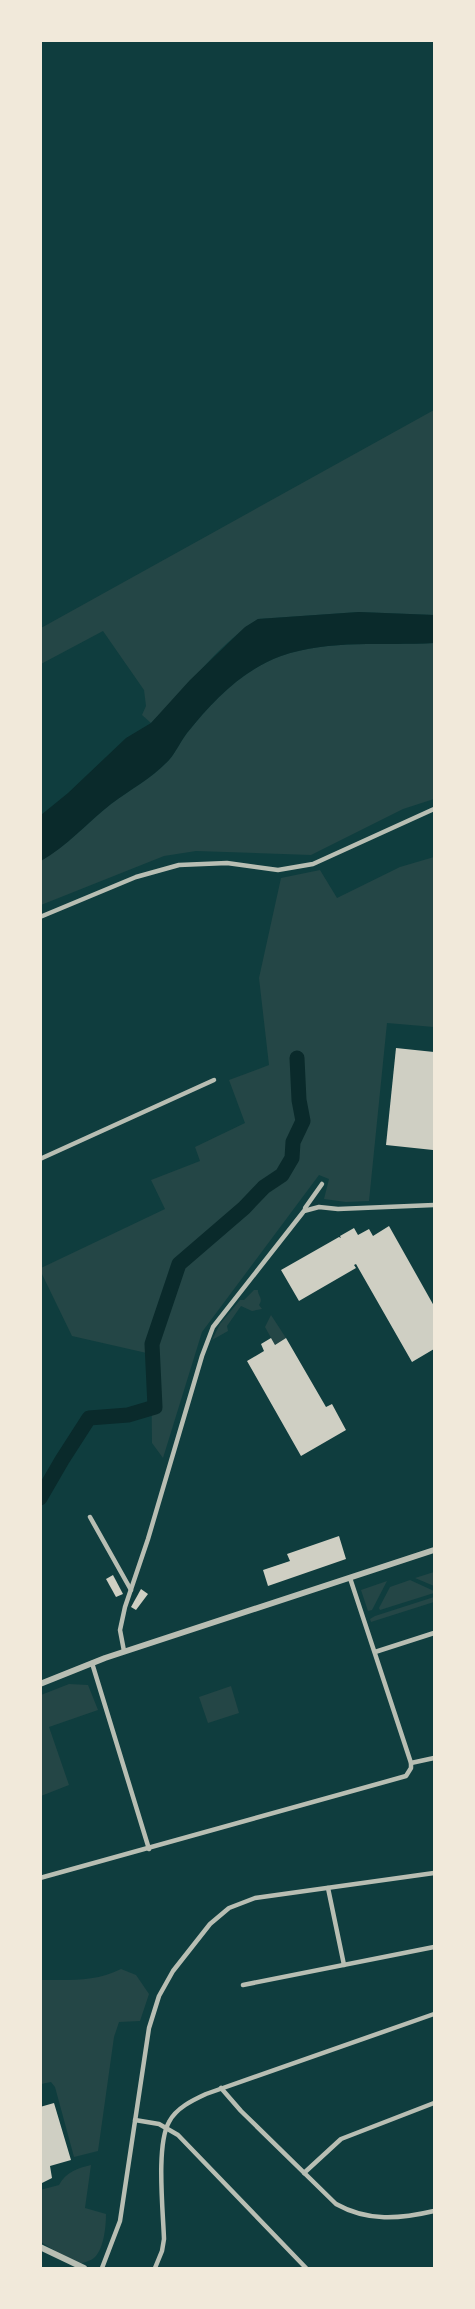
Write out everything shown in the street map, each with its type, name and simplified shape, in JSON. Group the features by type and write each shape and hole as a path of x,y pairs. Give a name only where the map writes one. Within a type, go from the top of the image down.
{"street":[{"path":"40,917 136,877 179,865 227,863 278,870 313,864 435,809"},
{"path":"40,1159 214,1080"},
{"path":"124,1651 120,1626 206,1341 220,1318 255,1275 322,1184"},
{"path":"304,1210 319,1207 338,1209 435,1205"},
{"path":"90,1517 131,1591"},
{"path":"40,1684 124,1651 435,1550"},
{"path":"40,1878 402,1778 409,1773 411,1763 350,1578"},
{"path":"375,1652 435,1633"},
{"path":"92,1663 149,1849"},
{"path":"411,1763 435,1758"},
{"path":"102,2268 119,2227 149,2028 156,2003 173,1971 210,1924 230,1908 248,1900 435,1873"},
{"path":"328,1888 344,1965"},
{"path":"243,1985 435,1947"},
{"path":"154,2268 162,2251 164,2239 162,2153 171,2119 189,2103 221,2088 435,2014"},
{"path":"221,2088 303,2174 336,2204 362,2215 398,2218 435,2211"},
{"path":"303,2174 341,2139 435,2103"},
{"path":"135,2120 159,2124 184,2140 306,2268"},
{"path":"40,2247 84,2268"}],"shaded area":[{"path":"434,410 434,615 359,612 258,619 215,655 151,723 142,715 146,706 144,690 103,631 41,664 41,628"},
{"path":"359,612 434,615 434,643 318,647 281,656 267,662 229,688 187,733 162,766 41,861 41,815 68,793 126,738 151,723 190,680 245,627 258,619"},
{"path":"434,643 434,799 403,809 311,855 196,851 164,856 41,905 40,861 162,766 207,710 229,688 253,670 281,656 318,647"},
{"path":"434,857 434,1027 387,1023 369,1201 346,1202 324,1199 329,1179 319,1175 202,1332 163,1458 152,1443 151,1354 72,1336 41,1268 165,1209 151,1180 200,1161 195,1147 245,1123 229,1080 269,1065 259,978 281,878 320,870 337,898 400,867"},
{"path":"254,1290 258,1290 261,1300 259,1305 262,1309 252,1311 241,1306 227,1326 228,1331 212,1340 220,1324 240,1300 244,1300"},
{"path":"271,1315 286,1338 275,1345 265,1327"},
{"path":"434,1572 434,1586 415,1578"},
{"path":"410,1580 434,1593 380,1610 390,1587"},
{"path":"387,1581 372,1610 368,1611 361,1590"},
{"path":"434,1597 434,1602 371,1622 370,1619 375,1616"},
{"path":"69,1684 88,1685 98,1710 49,1727 69,1785 41,1796 41,1695"},
{"path":"231,1686 239,1713 208,1723 199,1697"},
{"path":"121,1969 136,1975 149,1994 140,2021 119,2022 114,2037 98,2151 74,2157 55,2087 51,2082 41,2084 41,1980 92,1978"},
{"path":"91,2165 85,2208 106,2214 105,2231 101,2248 95,2257 77,2265 41,2242 40,2190 59,2185 73,2171"}],"building":[{"path":"396,1048 434,1052 433,1150 386,1145"},
{"path":"389,1226 434,1306 434,1349 412,1362 356,1264 354,1265 356,1268 299,1301 281,1270 339,1237 341,1238 340,1236 354,1228 358,1235 369,1229 373,1236"},
{"path":"271,1338 275,1345 286,1338 326,1407 332,1404 346,1430 301,1456 247,1361 264,1351 261,1344"},
{"path":"339,1536 346,1559 268,1586 263,1570 290,1561 287,1554"},
{"path":"113,1575 123,1594 116,1597 106,1579"},
{"path":"141,1589 148,1594 136,1610 131,1607"},
{"path":"54,2103 71,2160 50,2166 52,2178 40,2184 40,2107"}],"waterway":[{"path":"40,1498 89,1418 128,1415 155,1407 152,1344 179,1264 244,1208 264,1187 282,1175 292,1158 293,1142 303,1121 299,1100 297,1058"}]}
